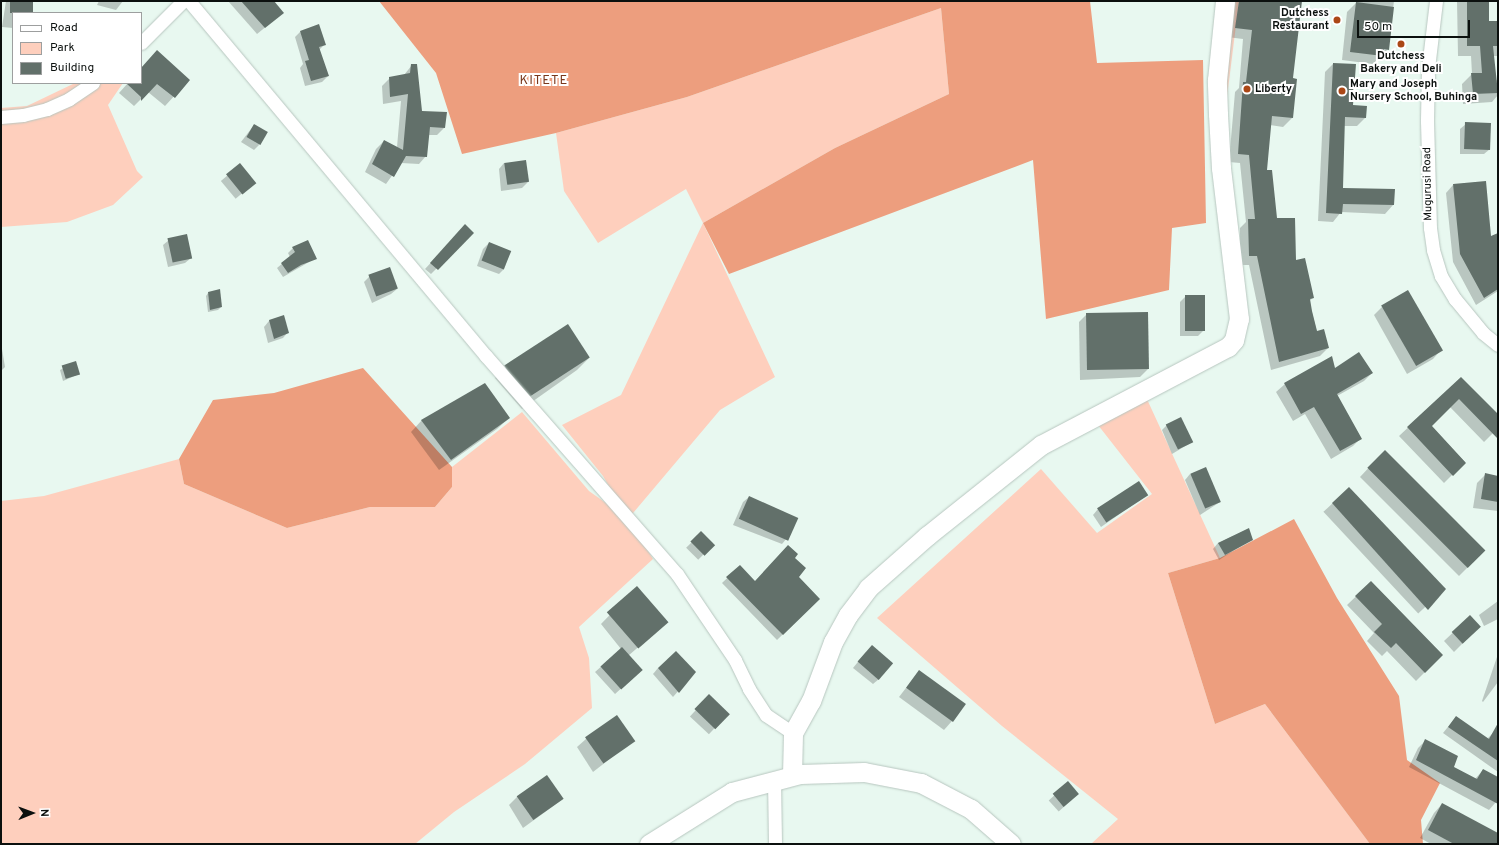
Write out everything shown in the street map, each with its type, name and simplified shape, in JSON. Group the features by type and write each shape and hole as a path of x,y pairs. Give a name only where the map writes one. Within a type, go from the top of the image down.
{"street":[{"path":"142,42 183,1"},
{"path":"189,1 486,356 672,568 735,660 749,690 766,715 793,733"},
{"path":"775,844 791,776 793,733 811,701 833,642 848,615 874,583 933,531 1042,445 1228,347 1234,340 1239,318 1221,168 1217,80 1225,1"},
{"name":"Mugurusi Road","path":"1436,1 1428,68 1427,121 1430,228 1433,250 1441,276 1455,299 1483,333 1498,345"},
{"path":"1,117 23,115 47,109 69,99 92,84"},
{"path":"650,844 732,792 791,776 864,772 921,783 971,809 1011,844"}],"green space":[{"path":"1230,1 1239,1 1225,113 1226,26"},
{"path":"941,8 949,94 835,148 703,223 686,189 598,243 564,191 556,133 687,97"},
{"path":"73,84 122,84 108,105 137,171 143,177 113,205 67,222 1,227 1,108 27,106"},
{"path":"703,223 775,377 720,410 628,519 653,559 579,627 589,658 592,708 525,764 454,812 415,844 1,844 1,501 44,496 179,459 184,484 287,528 370,507 435,507 452,487 452,467 522,412 589,491 627,518 603,476 562,425 621,395"},
{"path":"1146,397 1220,558 1168,573 1215,724 1265,704 1370,844 1091,844 1118,819 1002,726 877,618 1041,469 1097,533 1152,494 1098,425"}],"shaded area":[{"path":"379,1 1090,1 1097,63 1203,60 1206,223 1172,228 1169,290 1046,319 1033,160 729,274 703,223 835,148 949,94 941,8 687,97 556,133 462,154 436,73"},
{"path":"363,368 452,467 452,487 435,507 370,507 287,528 184,484 179,459 213,400 274,393"},
{"path":"1294,519 1337,598 1399,696 1407,760 1440,783 1421,820 1423,844 1370,844 1265,704 1215,724 1168,573 1220,558"}],"building":[{"path":"10,1 33,1 33,12 10,13"},
{"path":"241,1 274,1 284,13 265,28"},
{"path":"1239,1 1302,1 1293,78 1297,79 1293,118 1272,116 1267,170 1272,170 1277,218 1295,218 1296,260 1305,258 1314,298 1310,299 1317,331 1324,329 1329,348 1279,362 1257,256 1249,256 1248,219 1255,219 1249,155 1238,154 1243,82 1246,82 1252,30 1235,28"},
{"path":"1467,1 1489,1 1489,21 1498,21 1498,46 1493,46 1498,93 1473,94 1471,73 1482,73 1480,46 1467,46"},
{"path":"1356,2 1394,7 1389,50 1384,49 1383,56 1350,52"},
{"path":"319,24 326,45 319,47 329,76 311,81 305,61 309,60 300,31"},
{"path":"157,50 190,80 175,98 157,84 141,101 141,97 127,84 142,84 142,67"},
{"path":"1333,63 1356,64 1353,105 1367,106 1366,118 1345,117 1343,188 1395,189 1394,205 1343,204 1342,214 1326,213"},
{"path":"411,64 417,64 422,111 447,112 445,128 430,127 427,157 406,156 394,177 372,164 384,140 403,150 408,94 390,97 389,77 410,73"},
{"path":"1465,122 1491,123 1490,150 1464,149"},
{"path":"254,124 268,132 260,145 246,137"},
{"path":"526,160 529,182 507,185 504,163"},
{"path":"240,163 256,183 242,195 226,174"},
{"path":"1486,181 1491,236 1498,233 1498,289 1484,298 1460,254 1453,184"},
{"path":"465,224 474,233 438,270 430,263"},
{"path":"187,234 192,258 173,263 167,238"},
{"path":"308,240 317,259 301,265 288,273 281,263 295,252 292,247"},
{"path":"489,242 511,251 504,270 482,261"},
{"path":"390,267 398,289 376,296 368,275"},
{"path":"220,289 222,307 210,310 208,292"},
{"path":"1408,290 1443,351 1416,366 1381,306"},
{"path":"1185,295 1205,295 1205,331 1185,331"},
{"path":"1148,312 1149,369 1087,370 1086,313"},
{"path":"284,315 289,333 274,339 269,320"},
{"path":"568,324 590,358 526,399 504,365"},
{"path":"1359,352 1373,373 1337,394 1362,439 1340,451 1314,407 1301,414 1284,383 1332,356 1335,368"},
{"path":"76,361 80,374 66,379 62,365"},
{"path":"1461,377 1498,414 1498,439 1459,399 1432,426 1466,463 1453,476 1407,427"},
{"path":"485,383 510,418 451,460 421,420"},
{"path":"1181,417 1193,442 1178,450 1166,424"},
{"path":"1385,450 1485,550 1468,568 1367,468"},
{"path":"1206,467 1221,502 1205,509 1190,474"},
{"path":"1485,473 1498,476 1498,502 1481,499"},
{"path":"1139,481 1148,495 1106,522 1097,508"},
{"path":"1349,487 1446,589 1428,610 1332,503"},
{"path":"749,496 798,518 788,541 739,519"},
{"path":"1249,528 1253,540 1225,555 1218,543"},
{"path":"701,531 715,545 705,556 690,542"},
{"path":"788,545 798,554 795,558 806,568 799,577 820,599 783,635 726,577 740,565 755,581"},
{"path":"1371,581 1443,655 1425,673 1396,643 1391,648 1374,632 1382,624 1355,596"},
{"path":"637,586 668,622 638,648 607,612"},
{"path":"1470,615 1481,627 1463,644 1452,632"},
{"path":"872,645 893,663 879,680 858,662"},
{"path":"622,647 643,670 621,689 600,666"},
{"path":"676,651 696,672 679,693 658,668"},
{"path":"919,670 966,704 953,722 906,688"},
{"path":"709,694 730,714 715,729 694,709"},
{"path":"617,715 635,741 603,764 585,737"},
{"path":"1456,716 1489,739 1498,723 1498,761 1448,727"},
{"path":"1425,739 1458,756 1454,767 1477,779 1483,769 1498,777 1498,804 1416,760"},
{"path":"547,775 564,799 533,820 517,796"},
{"path":"1068,781 1079,794 1064,807 1053,794"},
{"path":"1442,803 1498,833 1498,844 1454,844 1428,830"}],"place":[{"name":"Dutchess Restaurant","path":"1337,20"},
{"name":"Dutchess Bakery and Deli","path":"1401,44"},
{"name":"Liberty","path":"1247,89"},
{"name":"Mary and Joseph Nursery School, Buhinga","path":"1342,91"}],"district":[{"name":"KITETE","path":"544,81"}]}
